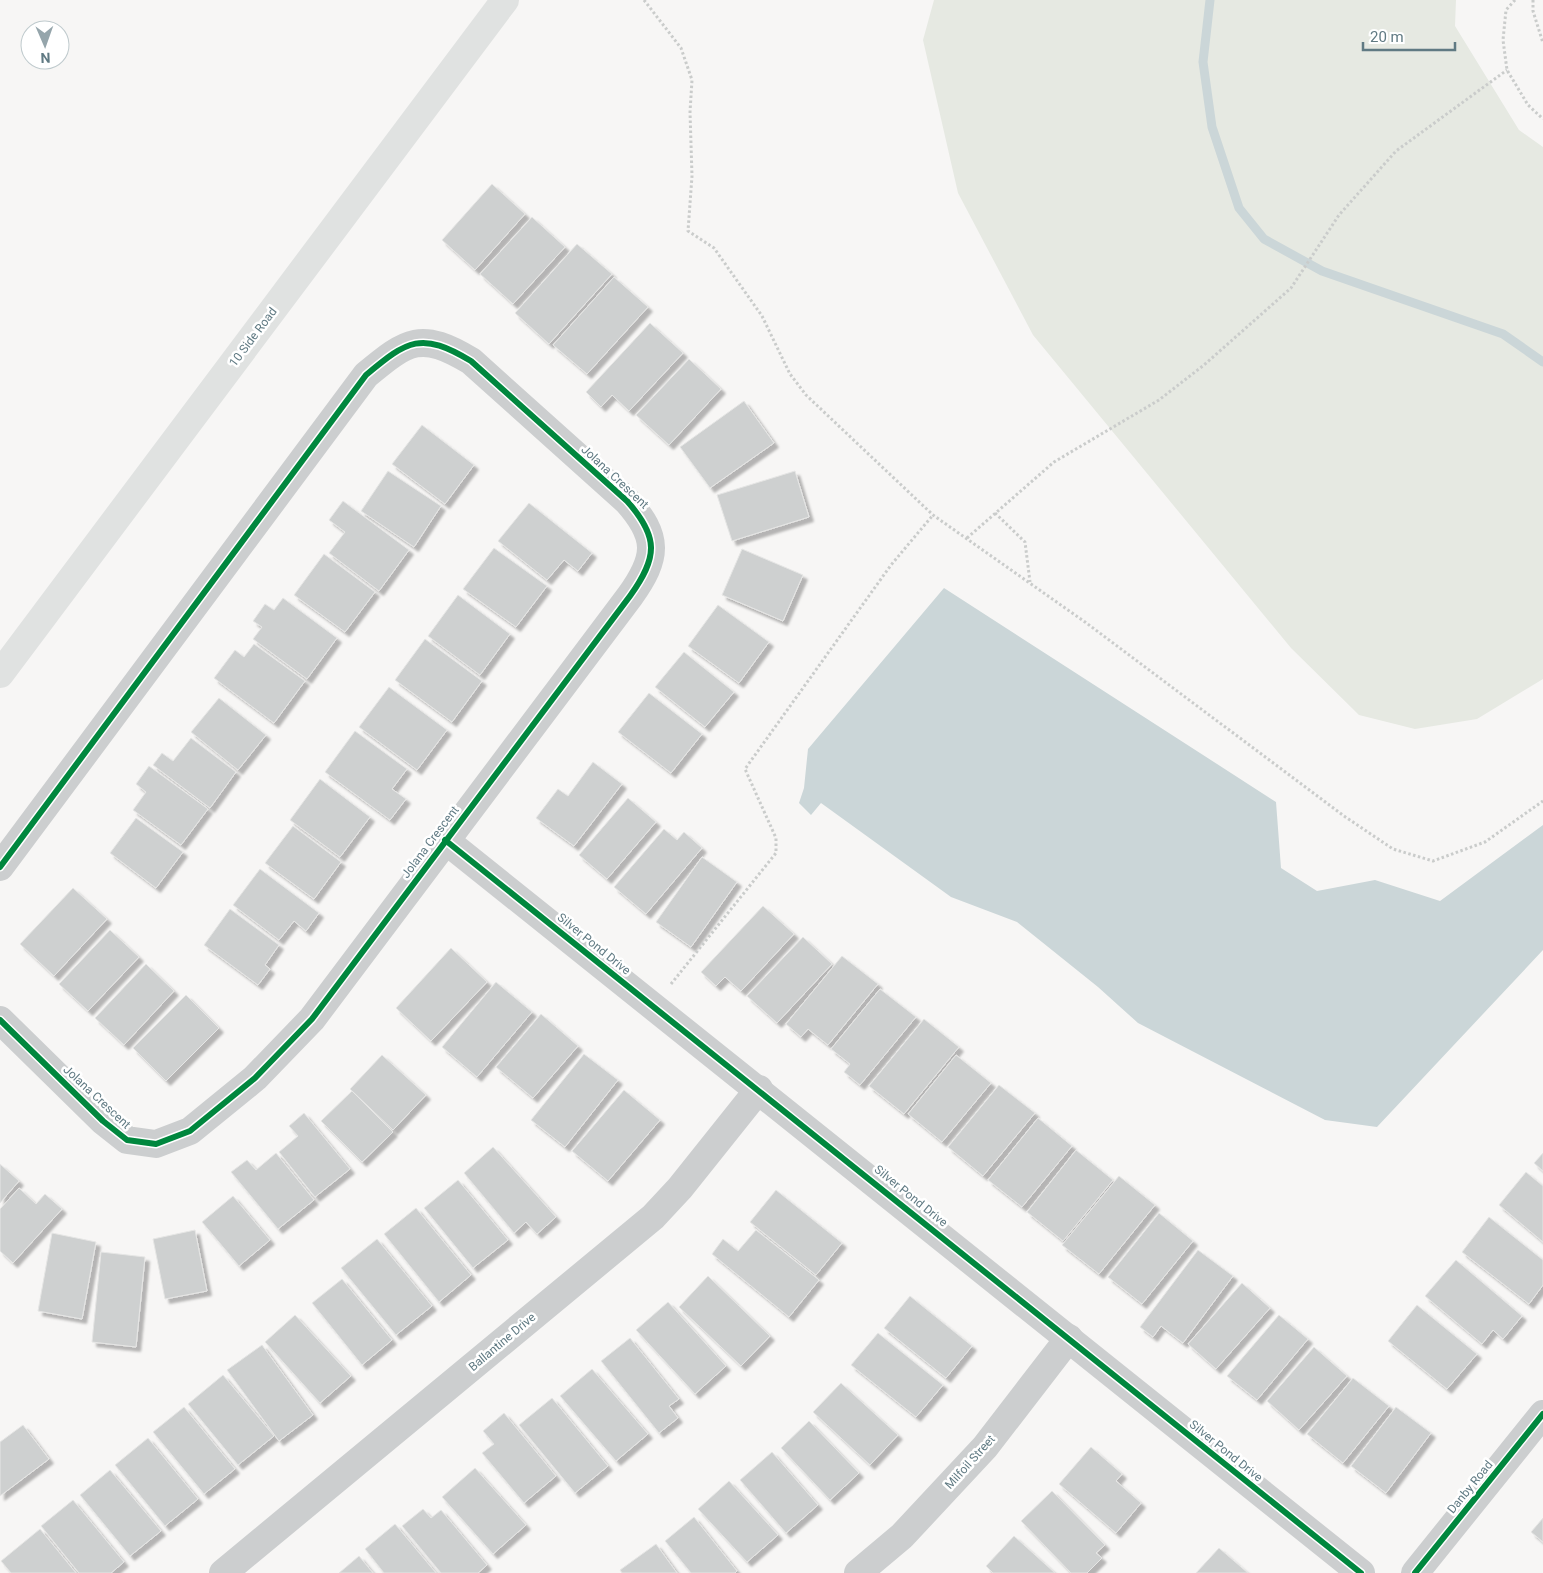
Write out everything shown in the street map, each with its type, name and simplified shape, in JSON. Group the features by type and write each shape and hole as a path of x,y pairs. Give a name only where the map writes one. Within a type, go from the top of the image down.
{"main road":[{"name":"10 Side Road","path":"0,674 505,0"}],"street":[{"name":"Jolana Crescent","path":"0,867 366,375 398,348 426,341 452,350 471,361 627,501 643,519 650,536 650,558 644,576 312,1019 255,1078 190,1130 156,1144 127,1140 104,1121 0,1020"},
{"name":"Silver Pond Drive","path":"445,840 759,1089 1360,1573"},
{"name":"Ballantine Drive","path":"222,1573 653,1217 680,1188 759,1089"},
{"name":"Milfoil Street","path":"858,1573 902,1536 984,1447 1068,1338"},
{"name":"Danby Road","path":"1415,1573 1543,1414"}],"path":[{"path":"644,0 681,48 692,80 690,112 692,176 688,231 714,248 762,316 790,374 806,395 933,515 1030,582 1344,816 1393,849 1433,861 1485,842 1543,801"},
{"path":"1515,0 1506,10 1504,40 1507,70 1528,105 1543,119"},
{"path":"1533,0 1533,11 1543,43"},
{"path":"967,538 1054,462 1159,400 1204,365 1291,288 1339,215 1396,151 1507,70"},
{"path":"996,513 1025,542 1030,582"},
{"path":"670,985 776,853 776,838 745,769 892,565 933,515"}],"shaded area":[{"path":"934,0 1456,0 1455,26 1519,130 1543,147 1543,679 1477,719 1415,729 1359,715 1291,648 1033,335 958,193 923,40"},
{"path":"944,588 1276,802 1281,868 1317,891 1375,880 1440,901 1543,825 1543,950 1377,1127 1325,1120 1138,1023 1098,987 1017,922 951,897 821,803 811,815 799,803 804,788 808,749"}],"building":[{"path":"492,184 525,214 475,270 442,240"},
{"path":"532,217 565,247 513,304 480,274"},
{"path":"577,244 612,274 549,344 515,313"},
{"path":"614,277 648,307 587,374 553,345"},
{"path":"650,323 683,353 629,411 612,395 601,407 586,392"},
{"path":"689,359 721,389 669,445 636,415"},
{"path":"744,401 774,443 710,488 680,447"},
{"path":"422,425 474,465 445,504 392,464"},
{"path":"388,471 441,506 414,547 361,511"},
{"path":"795,471 809,517 732,541 717,495"},
{"path":"343,501 409,550 379,591 329,553 345,532 329,520"},
{"path":"529,503 592,553 578,571 564,560 547,580 498,541"},
{"path":"494,548 547,586 516,627 463,589"},
{"path":"742,549 803,575 783,621 722,595"},
{"path":"324,554 375,592 345,632 294,595"},
{"path":"458,595 510,634 480,675 428,636"},
{"path":"283,598 337,638 307,679 253,639 262,627 253,621 265,604 274,610"},
{"path":"718,605 769,642 739,683 688,646"},
{"path":"425,639 482,681 452,722 395,680"},
{"path":"254,644 305,681 274,723 214,678 235,650 244,657"},
{"path":"684,652 734,692 705,727 655,687"},
{"path":"389,687 447,730 417,770 359,727"},
{"path":"649,693 702,734 671,773 618,732"},
{"path":"219,698 266,735 238,770 191,732"},
{"path":"355,731 407,769 392,789 406,799 390,820 325,772"},
{"path":"191,738 236,772 210,808 153,765 162,753 173,761"},
{"path":"593,762 622,784 574,846 536,818 558,789 568,796"},
{"path":"149,766 208,809 181,845 133,810 146,792 136,784"},
{"path":"320,779 370,817 340,857 290,820"},
{"path":"628,798 656,822 607,879 579,855"},
{"path":"136,818 183,852 156,888 110,853"},
{"path":"293,826 341,862 314,899 265,863"},
{"path":"664,829 677,840 684,832 702,848 646,914 614,887"},
{"path":"702,857 737,882 691,947 656,922"},
{"path":"260,869 319,913 306,931 294,921 279,940 233,905"},
{"path":"73,888 107,919 54,976 20,944"},
{"path":"763,906 794,934 741,991 725,977 716,986 701,972"},
{"path":"230,909 279,945 265,965 270,969 258,985 204,945"},
{"path":"110,930 139,957 88,1011 59,984"},
{"path":"803,937 832,964 777,1023 747,996"},
{"path":"451,948 487,982 431,1041 396,1008"},
{"path":"842,956 878,984 828,1045 808,1029 801,1037 786,1024"},
{"path":"146,964 174,991 124,1045 95,1018"},
{"path":"496,982 532,1012 477,1077 442,1047"},
{"path":"880,989 916,1017 860,1085 844,1072 850,1064 831,1049"},
{"path":"186,995 219,1028 166,1081 133,1048"},
{"path":"541,1014 578,1046 533,1098 496,1067"},
{"path":"924,1019 959,1047 904,1114 869,1086"},
{"path":"584,1054 618,1080 565,1147 531,1120"},
{"path":"382,1055 426,1095 393,1130 350,1089"},
{"path":"956,1055 991,1083 942,1142 908,1114"},
{"path":"999,1085 1035,1113 983,1176 948,1147"},
{"path":"624,1090 660,1120 608,1181 572,1151"},
{"path":"352,1091 393,1132 362,1162 321,1121"},
{"path":"304,1113 350,1169 315,1197 279,1152 298,1136 289,1126"},
{"path":"1038,1118 1072,1146 1022,1207 988,1180"},
{"path":"493,1147 556,1217 537,1234 526,1222 514,1233 464,1173"},
{"path":"1076,1150 1113,1180 1063,1241 1027,1212"},
{"path":"276,1153 314,1200 278,1229 231,1172 247,1160 256,1170"},
{"path":"1543,1153 1543,1171 1534,1163"},
{"path":"0,1164 19,1181 0,1203"},
{"path":"1526,1172 1543,1186 1543,1242 1499,1205"},
{"path":"1119,1176 1155,1205 1099,1274 1062,1245"},
{"path":"458,1180 508,1240 473,1268 424,1208"},
{"path":"19,1188 36,1204 45,1194 62,1209 13,1263 0,1251 0,1209"},
{"path":"776,1190 842,1243 816,1275 750,1222"},
{"path":"233,1196 270,1240 239,1266 202,1222"},
{"path":"416,1208 471,1275 439,1302 384,1234"},
{"path":"1159,1213 1193,1241 1142,1304 1108,1277"},
{"path":"1489,1217 1543,1260 1543,1285 1529,1304 1462,1252"},
{"path":"195,1230 207,1291 165,1299 153,1239"},
{"path":"756,1230 819,1280 789,1317 712,1254 723,1239 738,1251"},
{"path":"52,1233 96,1242 82,1319 38,1311"},
{"path":"377,1239 432,1306 396,1335 341,1268"},
{"path":"1198,1250 1233,1276 1183,1343 1161,1326 1153,1337 1140,1327"},
{"path":"101,1252 145,1257 136,1347 92,1342"},
{"path":"1456,1260 1522,1316 1503,1339 1493,1330 1482,1344 1425,1296"},
{"path":"708,1276 770,1336 741,1366 679,1307"},
{"path":"342,1279 392,1340 362,1365 312,1303"},
{"path":"1242,1283 1270,1308 1216,1369 1188,1344"},
{"path":"910,1296 972,1346 946,1378 884,1328"},
{"path":"668,1302 726,1366 695,1394 636,1330"},
{"path":"1417,1305 1477,1354 1447,1389 1388,1341"},
{"path":"295,1315 351,1376 320,1403 265,1342"},
{"path":"1279,1315 1308,1339 1257,1400 1227,1376"},
{"path":"878,1333 943,1385 916,1417 851,1365"},
{"path":"630,1338 679,1399 669,1406 678,1418 659,1433 601,1361"},
{"path":"262,1345 313,1415 279,1441 227,1370"},
{"path":"1314,1347 1347,1376 1299,1430 1267,1401"},
{"path":"592,1369 648,1434 616,1461 560,1396"},
{"path":"223,1375 274,1436 238,1465 188,1404"},
{"path":"1353,1378 1389,1406 1343,1463 1307,1434"},
{"path":"841,1383 898,1435 870,1465 813,1412"},
{"path":"552,1398 608,1466 575,1493 519,1425"},
{"path":"184,1407 235,1469 204,1494 153,1432"},
{"path":"1396,1407 1431,1433 1386,1493 1351,1466"},
{"path":"504,1413 556,1476 524,1503 482,1453 494,1444 483,1431"},
{"path":"809,1421 859,1473 830,1500 781,1448"},
{"path":"23,1425 49,1459 0,1496 0,1442"},
{"path":"148,1438 198,1499 165,1526 115,1465"},
{"path":"1091,1447 1122,1474 1116,1481 1141,1503 1116,1533 1059,1484"},
{"path":"772,1452 818,1505 786,1533 740,1480"},
{"path":"475,1468 526,1525 493,1554 442,1497"},
{"path":"110,1470 161,1531 130,1556 80,1495"},
{"path":"729,1481 778,1535 747,1562 698,1509"},
{"path":"1052,1491 1105,1545 1096,1553 1102,1558 1087,1573 1071,1573 1021,1521"},
{"path":"73,1500 124,1562 111,1573 79,1573 41,1526"},
{"path":"423,1509 431,1518 441,1510 487,1565 478,1573 441,1573 402,1526"},
{"path":"694,1517 737,1571 735,1573 691,1573 665,1541"},
{"path":"1543,1518 1543,1542 1531,1532"},
{"path":"395,1524 436,1573 384,1573 365,1549"},
{"path":"40,1529 76,1573 11,1573 1,1561"},
{"path":"1014,1536 1055,1573 993,1573 986,1566"},
{"path":"656,1544 677,1573 622,1573 620,1570"},
{"path":"1219,1548 1248,1573 1196,1573"},
{"path":"359,1556 373,1573 339,1573"}],"waterway":[{"path":"1210,0 1203,62 1212,127 1239,208 1264,239 1322,271 1503,334 1543,362"}],"cycle path":[{"path":"0,867 366,375 404,347 427,343 454,352 471,361 627,501 645,526 651,547 650,558 646,570 630,596 312,1019 255,1078 190,1131 156,1144 127,1140 103,1121 0,1020"},
{"path":"445,840 1361,1573"},
{"path":"1415,1573 1543,1414"}]}
